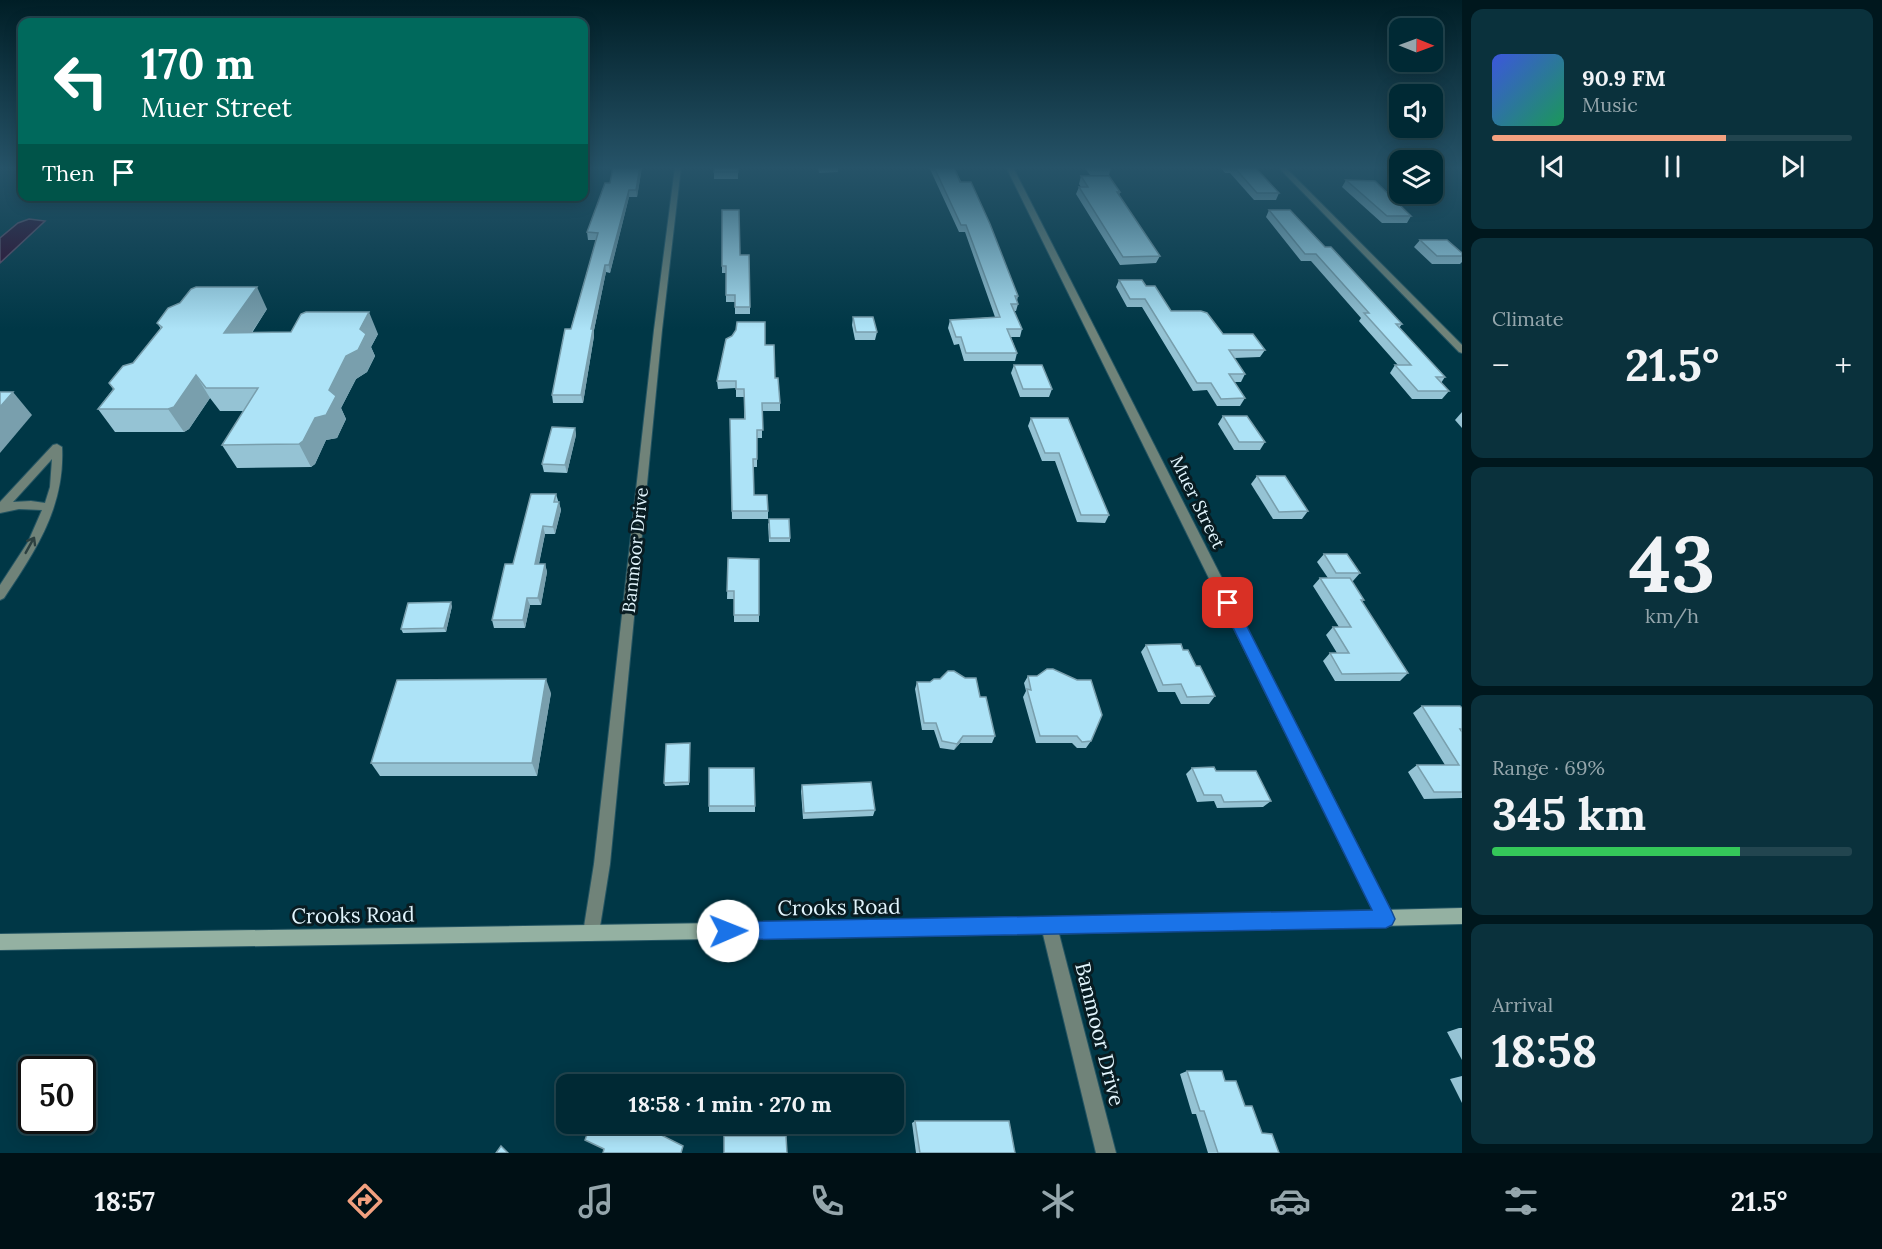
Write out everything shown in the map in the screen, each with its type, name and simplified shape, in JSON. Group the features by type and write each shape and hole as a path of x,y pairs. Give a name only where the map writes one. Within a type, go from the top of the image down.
{"main road":[{"name":"Crooks Road","path":"0,942 1049,926 1462,916"}],"street":[{"name":"Banmoor Drive","path":"591,933 602,864 671,221"},
{"name":"Muer Street","path":"1036,221 1386,919"},
{"path":"1334,221 1462,350"},
{"path":"0,509 57,447 60,467 49,508 23,558 0,595"},
{"path":"0,509 14,504 37,504 49,508"},
{"name":"Banmoor Drive","path":"1049,926 1106,1153"}],"shaded area":[{"path":"45,221 0,263 0,238 18,223"}],"building":[{"path":"591,221 621,221 609,265 605,265 591,329 593,329 581,395 552,395 565,329 571,329 598,233 587,232"},
{"path":"722,221 739,221 740,255 749,255 750,307 735,307 735,295 726,295 726,266 722,266"},
{"path":"959,221 989,221 990,224 1018,296 1015,296 1018,304 1011,304 1022,329 1007,329 1017,353 966,353 961,337 956,337 950,320 1000,317 966,225 961,225"},
{"path":"1100,221 1136,221 1160,256 1123,257"},
{"path":"1278,221 1300,221 1325,247 1331,247 1402,324 1396,324 1445,377 1436,377 1449,391 1418,391 1395,365 1411,365 1364,313 1369,313 1316,254 1305,254"},
{"path":"1420,240 1447,240 1462,253 1462,256 1437,256"},
{"path":"1119,280 1142,280 1146,286 1155,286 1171,311 1207,313 1223,334 1253,334 1265,350 1229,350 1245,374 1229,374 1245,398 1221,399 1211,383 1197,383 1145,299 1130,299"},
{"path":"196,287 257,287 224,333 291,332 301,314 306,312 369,312 360,329 366,334 358,350 346,356 329,390 336,396 326,415 315,418 303,441 299,444 222,445 258,388 206,388 196,375 174,407 168,409 98,409 114,389 109,383 123,366 133,363 162,327 157,323 168,308 180,303 191,289"},
{"path":"853,317 873,317 877,332 856,332"},
{"path":"737,322 765,322 765,345 774,345 775,378 778,378 780,403 762,403 763,430 757,430 757,459 753,459 754,495 767,495 768,511 732,511 730,419 745,419 744,389 736,389 736,381 717,381 726,339 736,330"},
{"path":"1014,365 1042,365 1052,389 1023,389"},
{"path":"0,392 13,392 0,407"},
{"path":"1223,416 1247,416 1265,442 1239,442"},
{"path":"1031,418 1068,418 1109,515 1081,515 1059,453 1045,453"},
{"path":"552,427 575,428 565,465 542,464"},
{"path":"1257,476 1285,476 1308,511 1279,512"},
{"path":"531,494 556,494 554,502 559,502 553,527 543,526 535,564 545,564 538,598 527,598 523,620 492,620 505,564 513,564"},
{"path":"769,519 789,519 790,538 770,538"},
{"path":"1324,554 1347,554 1360,573 1336,573"},
{"path":"728,558 759,559 759,615 734,615 734,591 727,591"},
{"path":"1320,578 1350,578 1364,600 1361,600 1408,673 1342,674 1330,653 1349,653 1333,627 1351,627"},
{"path":"451,602 444,628 401,629 408,603"},
{"path":"1181,644 1183,650 1188,650 1196,666 1200,666 1215,696 1187,697 1181,684 1163,685 1146,645"},
{"path":"1047,669 1053,669 1077,680 1091,680 1102,715 1091,741 1082,742 1077,736 1040,736 1027,689 1031,690 1028,676 1037,676"},
{"path":"948,671 954,671 965,678 976,678 980,697 986,697 995,736 963,736 957,744 942,741 936,723 924,723 917,682 940,679"},
{"path":"546,679 532,763 371,763 397,680"},
{"path":"1422,706 1460,706 1462,708 1462,729 1460,729 1462,732 1462,792 1434,792 1417,765 1459,765"},
{"path":"690,743 689,782 664,783 666,744"},
{"path":"1214,767 1216,771 1256,771 1271,801 1224,802 1221,795 1204,795 1192,768"},
{"path":"709,768 754,768 755,806 709,806"},
{"path":"871,782 875,810 804,813 802,785"},
{"path":"1187,1071 1222,1071 1225,1081 1236,1081 1245,1106 1252,1106 1262,1133 1272,1134 1279,1153 1218,1153 1204,1111 1200,1111"},
{"path":"915,1121 1009,1121 1015,1153 920,1153"},
{"path":"587,1134 659,1134 683,1146 681,1153 603,1153 604,1149 585,1140"},
{"path":"724,1136 786,1136 787,1153 724,1153"},
{"path":"501,1146 508,1153 496,1153"}],"route":[{"path":"728,931 1386,919 1228,603"}]}
